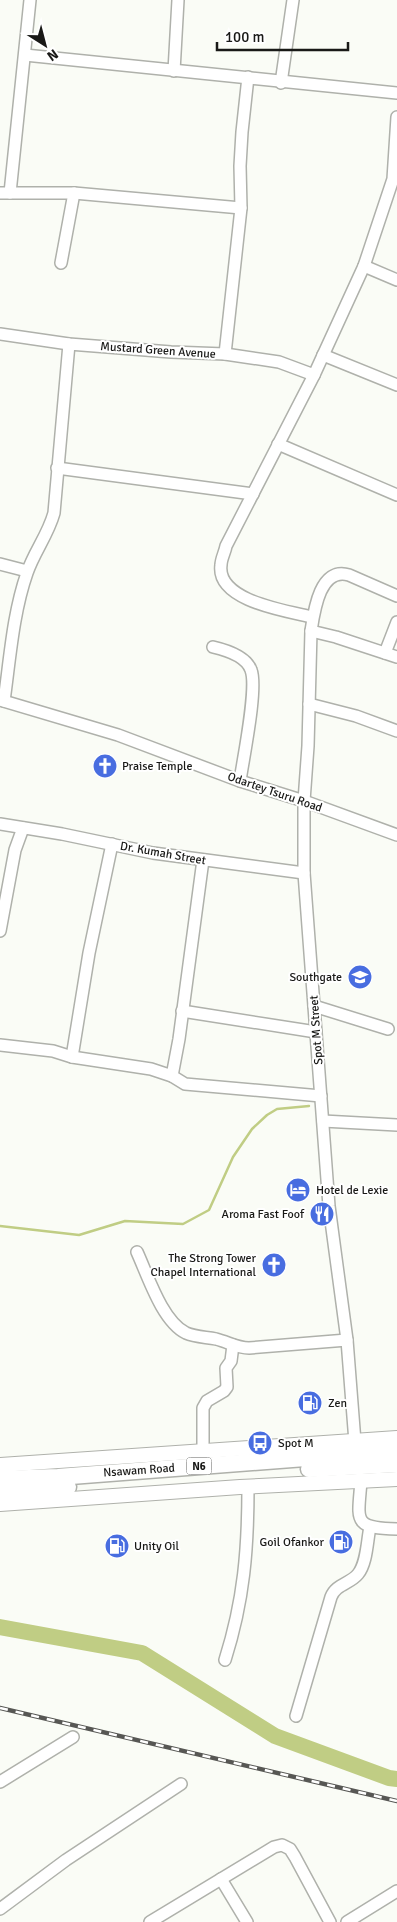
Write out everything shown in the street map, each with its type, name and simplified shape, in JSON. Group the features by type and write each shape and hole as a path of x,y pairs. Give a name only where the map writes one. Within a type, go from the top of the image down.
{"highway":[{"name":"Nsawam Road","path":"0,1479 397,1451"},
{"name":"Nsawam Road","path":"0,1492 198,1476 397,1464"}],"main road":[{"path":"0,1465 397,1438"},
{"path":"0,1504 397,1479"}],"street":[{"path":"30,0 26,55 5,193 74,193 241,208"},
{"path":"174,71 178,0"},
{"path":"281,83 293,0"},
{"path":"26,55 248,77 281,83 397,93"},
{"path":"225,354 241,208 240,166 248,77"},
{"path":"312,616 256,602 236,594 225,582 220,566 226,546 314,375 364,266 395,180 397,117"},
{"path":"61,263 74,193"},
{"path":"364,266 397,280"},
{"name":"Mustard Green Avenue","path":"0,334 69,344 225,354 279,362 314,375"},
{"path":"2,701 16,613 28,571 51,526 56,498 57,468 69,344"},
{"path":"323,355 397,385"},
{"path":"278,444 397,495"},
{"path":"57,468 253,494"},
{"path":"0,564 28,571"},
{"name":"Spot M Street","path":"355,1442 347,1340 330,1206 304,872 304,801 311,631 312,616 324,582 333,575 342,573 349,575 397,596"},
{"path":"385,653 397,622"},
{"path":"311,631 397,656"},
{"path":"213,647 233,652 251,668 251,708 240,781"},
{"name":"Odartey Tsuru Road","path":"2,701 81,723 240,781 304,801 397,835"},
{"path":"309,704 356,716 397,731"},
{"name":"Dr. Kumah Street","path":"0,824 203,860 304,872"},
{"path":"0,931 15,850 23,828"},
{"path":"72,1057 89,953 112,844"},
{"path":"172,1076 178,1051 203,860"},
{"path":"314,1006 388,1028"},
{"path":"182,1011 316,1032"},
{"path":"0,1045 53,1051 72,1057 151,1069 172,1076 185,1084 321,1096"},
{"path":"323,1121 397,1125"},
{"path":"137,1252 166,1315 176,1326 187,1333 249,1348 268,1348 347,1340"},
{"path":"203,1451 203,1408 206,1401 222,1393 227,1387 226,1368 231,1361 233,1345"},
{"path":"361,1481 358,1516 363,1524 370,1527 397,1530"},
{"path":"225,1660 239,1609 246,1564 248,1487"},
{"path":"296,1716 325,1612 337,1588 359,1573 370,1527"},
{"path":"0,1782 73,1737"},
{"path":"0,1910 66,1860 181,1784"},
{"path":"150,1922 167,1918 221,1879 274,1847 282,1845 290,1849 295,1857 330,1922"},
{"path":"221,1879 247,1922"},
{"path":"347,1922 397,1890"}],"waterway":[{"path":"0,1226 79,1235 125,1221 183,1224 209,1210 233,1157 252,1129 267,1115 277,1109 309,1106"},
{"path":"0,1627 142,1653 275,1736 389,1778 397,1779"}],"railway":[{"path":"0,1708 397,1801"}],"place":[{"name":"Praise Temple","path":"105,766"},
{"name":"Southgate","path":"360,977"},
{"name":"Hotel de Lexie","path":"298,1190"},
{"name":"Aroma Fast Foof","path":"322,1214"},
{"name":"The Strong Tower Chapel International","path":"274,1265"},
{"name":"Zen","path":"310,1403"},
{"name":"Spot M","path":"260,1443"},
{"name":"Goil Ofankor","path":"341,1542"},
{"name":"Unity Oil","path":"117,1546"}]}
